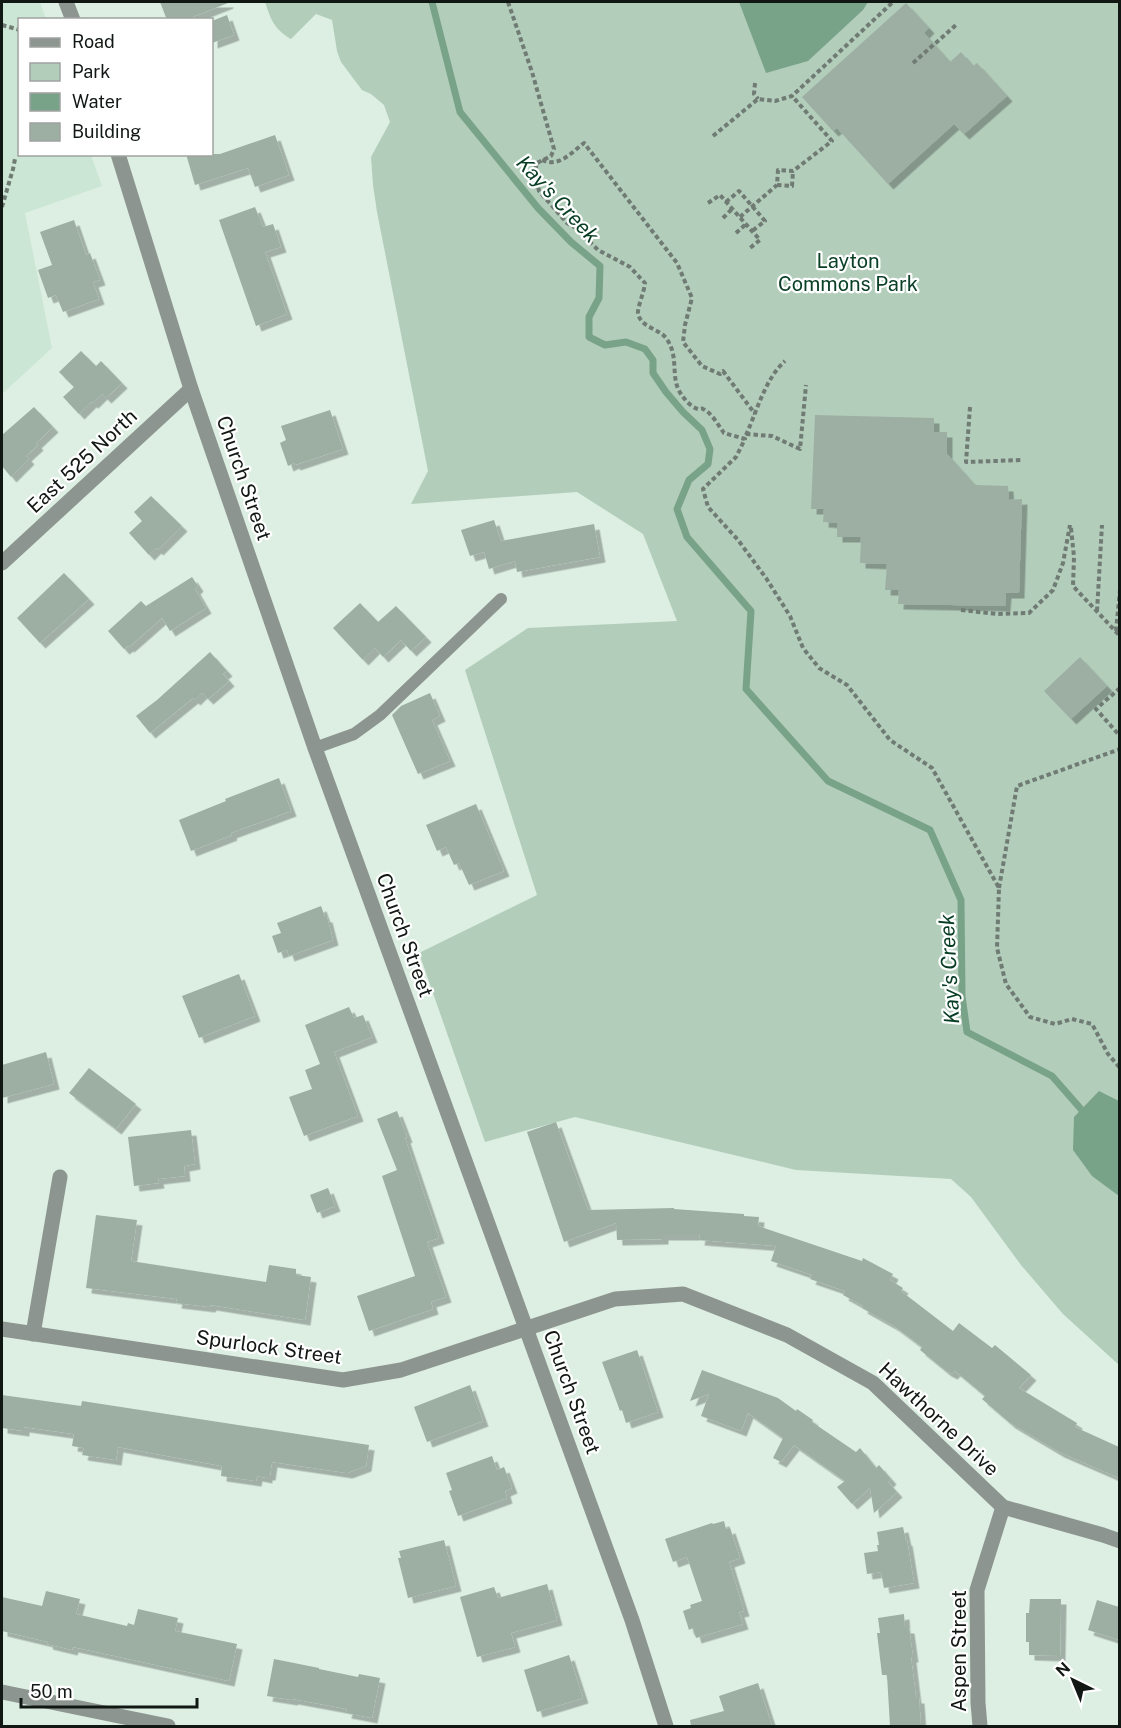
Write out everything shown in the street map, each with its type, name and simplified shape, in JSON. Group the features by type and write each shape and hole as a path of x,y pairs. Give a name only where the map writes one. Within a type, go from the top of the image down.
{"street":[{"path":"66,2 72,18"},
{"name":"Church Street","path":"119,156 191,389 315,748 632,1620 666,1726"},
{"name":"East 525 North","path":"2,563 191,389"},
{"path":"33,1334 60,1177"},
{"name":"Hawthorne Drive","path":"526,1328 615,1299 683,1294 787,1335 873,1383 1003,1507 1119,1541"},
{"name":"Spurlock Street","path":"2,1329 343,1380 400,1370 526,1328"},
{"name":"Aspen Street","path":"980,1726 977,1590 1003,1507"},
{"path":"2,1692 168,1726"}],"lane":[{"path":"315,748 354,734 380,715 501,599"}],"path":[{"path":"508,2 532,72 554,149 551,156 537,163 535,171 539,191 567,223 576,228 598,250 630,267 645,283 644,294 637,310 645,326 665,336 672,347 675,380 679,391 693,406 703,409 712,416 724,433 746,437 772,436 800,449 806,385"},
{"path":"755,83 754,94 758,99 775,101 792,96 893,2"},
{"path":"2,24 18,29"},
{"path":"913,63 956,25"},
{"path":"740,217 777,185 778,170 794,171 832,141 792,96"},
{"path":"713,136 758,99"},
{"path":"542,160 561,161 584,143 677,263 692,298 683,342 702,366 720,374 723,371 755,414"},
{"path":"2,207 15,159"},
{"path":"777,185 792,186 794,171"},
{"path":"726,202 739,191 753,206 765,221 752,231"},
{"path":"708,204 720,195 760,240 750,248"},
{"path":"723,218 732,209"},
{"path":"736,233 746,224"},
{"path":"784,361 776,369 736,457 703,489 708,507 738,540 766,578 790,616 803,648 819,668 847,685 890,740 932,768 999,888"},
{"path":"970,407 966,462 1023,460"},
{"path":"961,610 997,614 1029,613 1053,590 1063,563 1070,525 1074,557 1072,586 1118,634"},
{"path":"1097,612 1102,525"},
{"path":"1118,634 1119,590"},
{"path":"1119,688 1096,709 1119,736"},
{"path":"1119,748 1017,786 999,888 997,948 1006,984 1030,1017 1055,1024 1072,1019 1092,1024 1108,1054 1119,1068"}],"shaded area":[{"path":"2,2 40,2 46,18 18,18 18,156 91,156 102,186 25,213 52,348 2,394"}],"green space":[{"name":"Layton Commons Park","path":"265,2 1119,2 1119,1365 1063,1314 1021,1265 971,1197 951,1179 796,1170 575,1117 485,1142 419,953 537,895 465,670 528,628 677,621 643,534 577,492 411,504 428,471 377,212 371,157 390,122 384,105 362,90 341,62 332,20 316,14 291,39 274,24"}],"water":[{"path":"739,2 868,2 863,10 808,61 766,73"},
{"path":"1099,1091 1119,1101 1119,1196 1092,1176 1073,1150 1074,1117"}],"building":[{"path":"160,2 228,2 190,18 166,18"},
{"path":"906,3 929,28 924,33 950,62 961,52 973,66 977,63 1007,96 964,134 954,124 888,184 837,128 833,131 802,97"},
{"path":"227,15 234,35 213,43 213,21"},
{"path":"275,135 289,175 255,187 248,168 195,185 187,156 220,154"},
{"path":"255,207 263,227 273,224 281,247 265,252 287,314 256,326 219,220"},
{"path":"74,220 86,255 90,253 100,280 93,282 99,299 63,312 56,295 48,298 38,270 52,265 40,232"},
{"path":"81,351 96,366 101,361 122,383 106,398 102,394 79,414 63,397 74,387 59,372"},
{"path":"34,407 53,427 36,443 38,445 26,456 29,459 11,477 2,466 2,435"},
{"path":"330,410 343,449 288,466 280,443 286,440 281,426"},
{"path":"815,415 934,418 934,432 947,432 947,454 975,485 1008,486 1009,500 1022,499 1019,593 1006,593 1005,606 898,604 899,590 885,590 887,564 860,563 861,537 837,537 837,523 823,522 824,509 811,509"},
{"path":"151,496 182,526 158,550 156,548 149,555 129,533 142,521 134,512"},
{"path":"494,520 501,541 594,524 600,557 517,572 515,561 489,569 484,552 470,556 461,530"},
{"path":"64,573 89,599 40,643 17,618"},
{"path":"192,577 198,586 195,589 206,608 170,631 162,618 124,649 108,631 141,601 146,606"},
{"path":"360,603 378,622 396,606 426,637 411,651 401,640 383,657 375,648 363,660 333,628"},
{"path":"210,652 227,671 223,674 229,681 208,699 202,693 195,700 193,698 150,733 136,716"},
{"path":"1080,657 1107,686 1071,719 1044,691"},
{"path":"430,693 440,716 432,720 450,761 418,774 392,715 401,706"},
{"path":"279,778 291,811 231,833 232,835 191,851 179,820"},
{"path":"476,804 504,871 469,885 459,863 454,865 446,847 437,851 426,825"},
{"path":"321,906 327,917 333,940 289,956 287,950 278,953 272,936 281,933 277,923"},
{"path":"239,974 255,1016 199,1038 182,996"},
{"path":"349,1007 354,1018 363,1015 372,1037 334,1052 358,1116 304,1136 289,1097 312,1089 305,1070 320,1064 305,1025"},
{"path":"46,1052 54,1084 2,1098 2,1065"},
{"path":"89,1068 136,1104 116,1129 69,1093"},
{"path":"397,1111 439,1238 427,1242 446,1297 431,1302 433,1309 369,1331 357,1296 415,1276 382,1176 397,1170 377,1119"},
{"path":"556,1122 588,1210 674,1208 744,1214 744,1216 759,1217 758,1226 862,1261 863,1258 893,1274 890,1280 903,1288 901,1291 953,1331 959,1323 992,1348 995,1345 1031,1375 1019,1388 1077,1423 1075,1427 1119,1447 1119,1478 1059,1452 1010,1423 982,1399 985,1396 955,1371 952,1374 946,1371 920,1350 922,1347 894,1326 843,1295 845,1291 810,1279 812,1275 771,1261 776,1246 699,1240 700,1235 663,1235 663,1239 617,1240 616,1223 564,1242 527,1132"},
{"path":"191,1130 195,1164 184,1166 185,1176 158,1179 159,1183 134,1186 128,1137"},
{"path":"328,1188 335,1206 317,1213 310,1195"},
{"path":"96,1215 137,1220 131,1261 266,1282 269,1265 296,1269 296,1275 311,1277 305,1320 211,1305 210,1307 176,1303 177,1299 86,1288"},
{"path":"637,1350 658,1412 626,1423 602,1362"},
{"path":"702,1370 778,1398 813,1420 812,1422 856,1452 860,1448 876,1468 879,1465 891,1479 888,1482 897,1492 874,1513 870,1488 852,1504 837,1487 845,1481 794,1445 781,1462 773,1458 783,1438 748,1413 741,1431 701,1416 709,1394 690,1401"},
{"path":"470,1385 483,1421 427,1442 414,1407"},
{"path":"2,1395 81,1406 82,1401 369,1445 366,1466 347,1473 272,1462 270,1475 267,1475 267,1478 257,1476 256,1481 221,1476 222,1466 118,1447 116,1460 82,1455 84,1448 72,1446 74,1434 24,1427 24,1431 2,1428"},
{"path":"492,1456 497,1470 504,1467 512,1488 505,1491 507,1498 458,1516 449,1491 452,1490 446,1473"},
{"path":"724,1521 726,1529 730,1528 740,1558 729,1562 744,1611 739,1612 743,1624 696,1638 693,1628 689,1630 683,1611 691,1608 690,1605 702,1601 687,1557 673,1562 665,1539"},
{"path":"903,1527 914,1583 884,1588 881,1572 867,1574 864,1553 878,1551 877,1532"},
{"path":"444,1540 456,1586 408,1598 398,1558 401,1558 399,1551"},
{"path":"547,1584 557,1620 511,1633 515,1647 477,1657 460,1597 494,1587 498,1598"},
{"path":"46,1591 80,1599 76,1614 127,1626 128,1623 134,1625 138,1609 178,1618 175,1631 237,1644 229,1681 73,1647 72,1650 2,1631 2,1597 42,1606"},
{"path":"1030,1599 1061,1599 1060,1656 1029,1655 1029,1642 1026,1642 1026,1613 1029,1613"},
{"path":"1097,1600 1119,1607 1119,1640 1088,1630"},
{"path":"904,1614 905,1628 909,1628 921,1726 890,1726 887,1675 882,1675 877,1633 880,1633 878,1618"},
{"path":"569,1655 583,1698 537,1712 524,1670"},
{"path":"274,1659 358,1677 359,1674 380,1678 372,1718 346,1713 347,1709 267,1696"},
{"path":"758,1683 772,1726 691,1726 690,1720 724,1711 719,1696"}],"waterway":[{"name":"Kay's Creek","path":"432,2 460,112 538,208 571,242 600,266 599,298 589,317 589,337 605,345 626,342 645,349 653,360 653,373 666,392 702,430 710,449 708,464 689,480 677,509 687,537 751,611 746,689 828,781 930,830 961,900 962,996 967,1032 1052,1076 1087,1116"}]}
